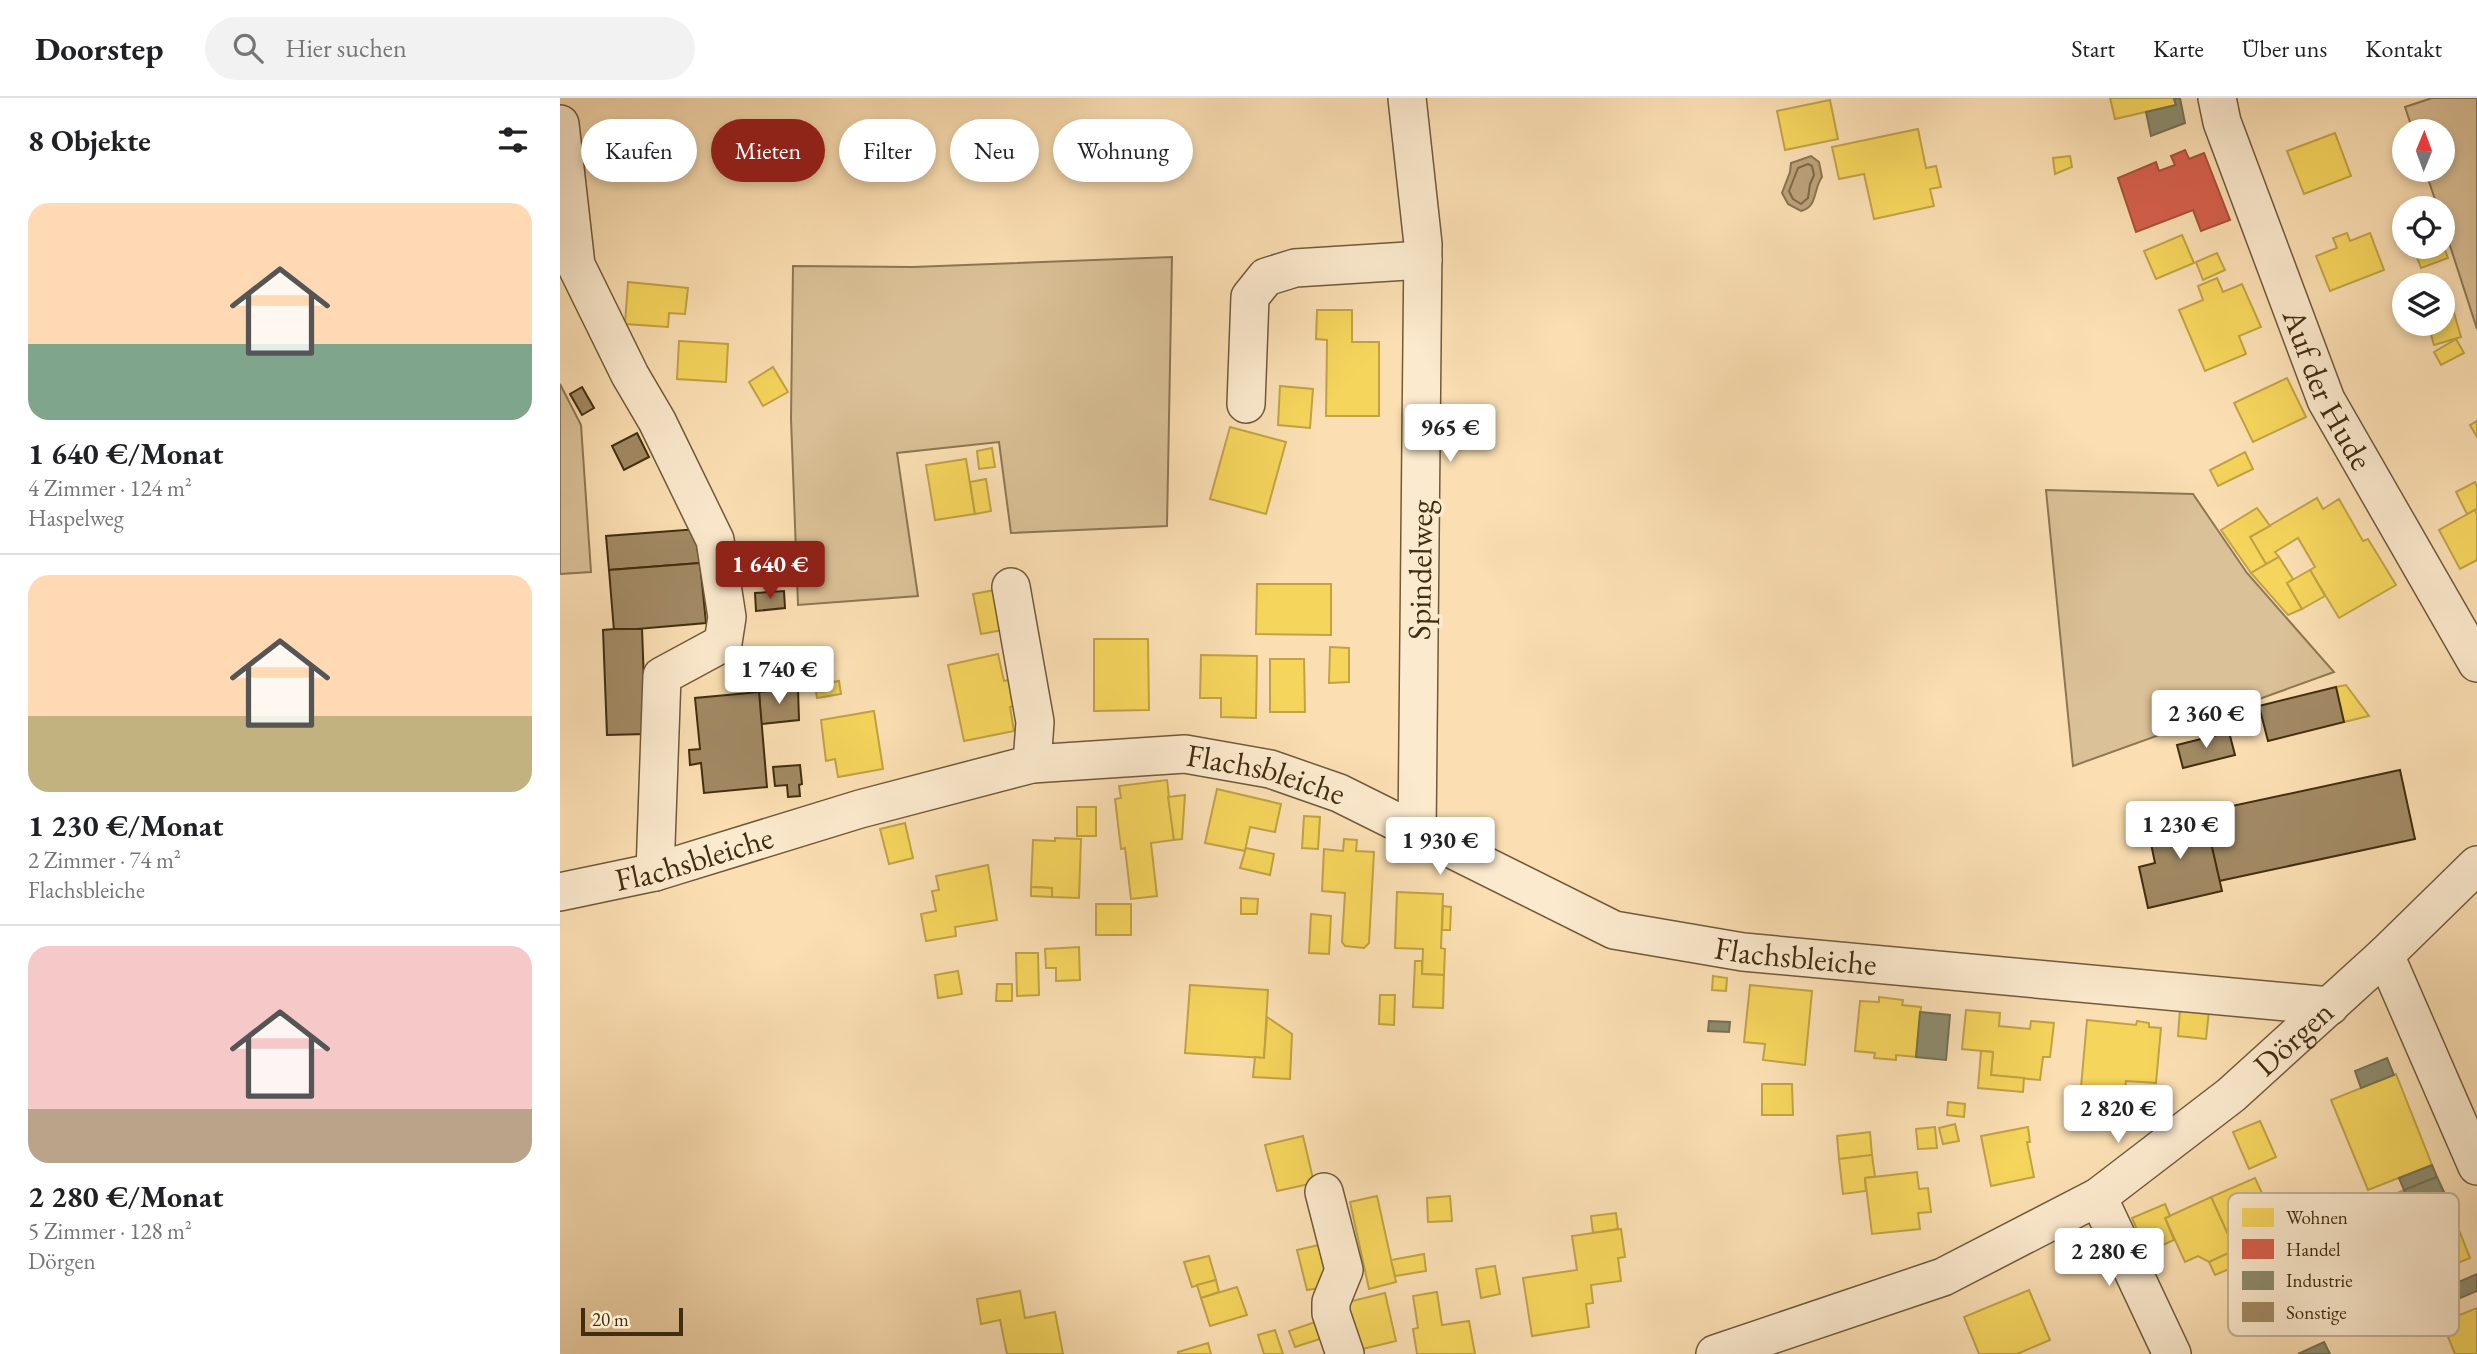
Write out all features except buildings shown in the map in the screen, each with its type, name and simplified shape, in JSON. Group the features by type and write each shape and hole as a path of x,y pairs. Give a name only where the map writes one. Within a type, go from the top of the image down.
{"street":[{"name":"Spindelweg","path":"1407,98 1423,260 1418,834"},
{"name":"Auf der Hude","path":"2217,98 2222,122 2326,400 2477,663"},
{"path":"560,124 576,265 715,540 727,617 723,643 662,676 655,873"},
{"path":"1246,404 1250,297 1266,277 1295,268 1423,260"},
{"path":"1011,587 1035,722 1032,764"},
{"name":"Flachsbleiche","path":"560,892 655,873 860,809 1032,764 1185,754 1270,769 1339,793 1614,930 1743,951 2330,1006"},
{"name":"Dörgen","path":"1715,1354 1784,1343 1943,1277 2098,1197 2231,1095 2385,956 2477,865"},
{"path":"2385,956 2477,1166"},
{"path":"1324,1192 1344,1270 1331,1302 1331,1313 1345,1354"},
{"path":"2098,1197 2172,1354"}],"shaded area":[{"path":"2432,98 2477,98 2477,329 2454,259 2455,196 2434,196 2429,182 2455,182 2455,119 2409,119 2405,107"},
{"path":"1172,257 1167,526 1011,533 999,442 897,453 918,596 798,605 791,419 793,266 913,267"},
{"path":"560,384 581,425 591,572 560,574"},
{"path":"2046,490 2193,494 2247,573 2334,672 2073,766"}],"water":[{"path":"1811,156 1819,162 1822,177 1813,202 1801,211 1788,204 1782,193 1791,163"}]}
